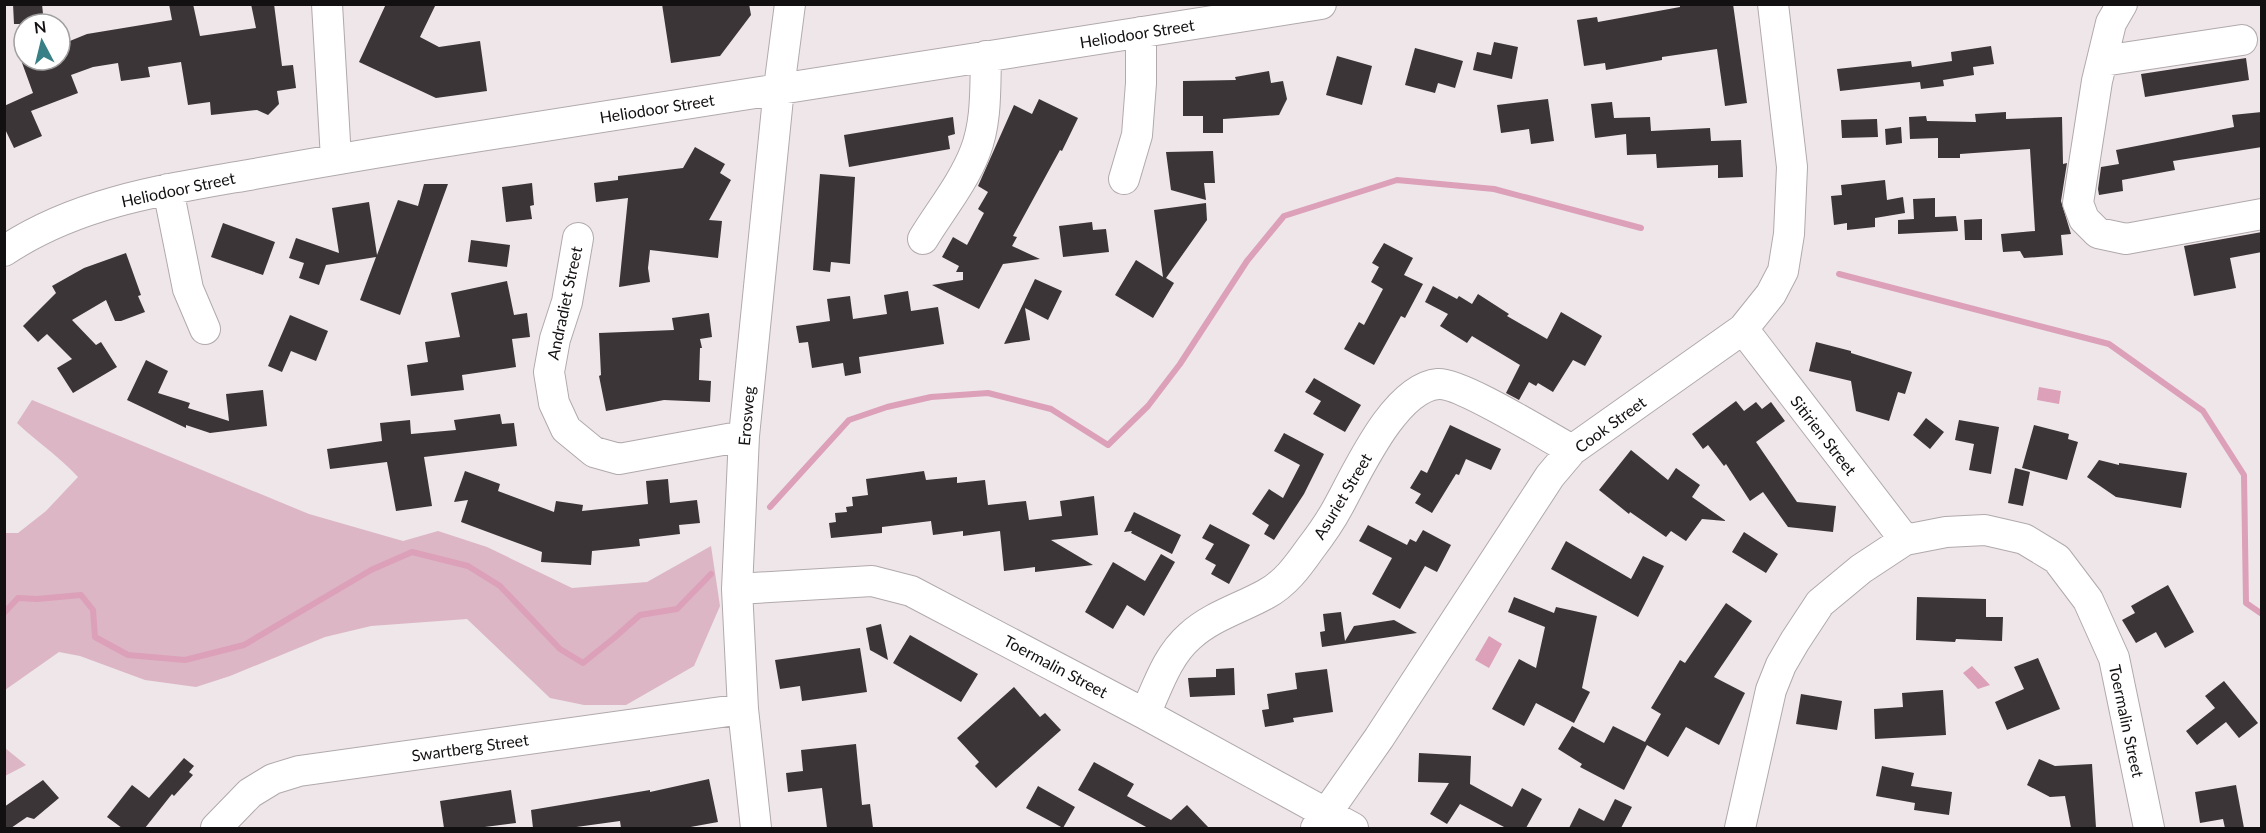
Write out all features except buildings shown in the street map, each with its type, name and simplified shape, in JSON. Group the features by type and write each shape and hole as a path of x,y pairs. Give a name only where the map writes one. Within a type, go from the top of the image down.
{"street":[{"path":"327,4 336,159"},
{"name":"Erosweg","path":"756,828 743,709 737,589 744,436 779,88 790,4"},
{"name":"Heliodoor Street","path":"4,251 40,230 135,195 336,159 1321,4"},
{"name":"Cook Street","path":"1322,821 1550,476 1572,450 1743,329 1771,294 1783,271 1789,234 1792,167 1773,4"},
{"path":"2122,4 2111,23 2097,81 2078,203 2084,219 2098,233 2126,239 2262,214"},
{"path":"1124,179 1137,135 1141,83 1141,32"},
{"path":"2103,61 2242,40"},
{"path":"923,239 975,152 983,116 986,56"},
{"path":"168,189 188,289 204,329"},
{"name":"Andradiet Street","path":"578,238 567,302 555,339 549,372 554,403 566,429 594,452 619,459 744,436"},
{"name":"Sitirien Street","path":"1743,329 1905,540"},
{"name":"Asuriet Street","path":"1145,714 1173,654 1190,636 1205,625 1268,594 1288,578 1336,510 1376,437 1397,408 1422,389 1439,384 1463,390 1572,450"},
{"name":"Toermalin Street","path":"1740,828 1771,690 1781,665 1820,603 1861,569 1905,540 1946,532 1985,530 2025,539 2057,559 2088,600 2114,658 2149,828"},
{"name":"Toermalin Street","path":"737,589 872,581 911,591 1145,714 1322,821 1353,828"},
{"name":"Swartberg Street","path":"216,828 250,793 273,779 298,771 743,709"}],"shaded area":[{"path":"2039,387 2061,391 2059,404 2037,400"},
{"path":"32,400 309,514 403,541 438,531 487,547 572,588 647,582 711,546 720,606 694,666 626,705 584,705 550,698 467,619 371,626 325,637 230,676 196,687 145,680 80,656 59,652 5,690 5,533 18,533 46,511 78,477 17,423"},
{"path":"1489,636 1502,644 1489,668 1475,660"},
{"path":"1972,666 1990,685 1978,689 1963,673"},
{"path":"5,748 26,765 5,776 4,775"}],"waterway":[{"path":"770,507 849,420 887,407 931,397 988,393 1051,409 1108,445 1148,406 1180,364 1247,261 1284,216 1397,180 1494,189 1641,228"},
{"path":"1839,274 2109,344 2203,411 2244,475 2246,603 2262,614"},
{"path":"4,613 18,598 37,599 81,595 93,610 95,637 128,655 185,660 244,645 371,570 412,552 468,566 500,586 560,649 583,663 640,615 677,609 711,574"}]}
